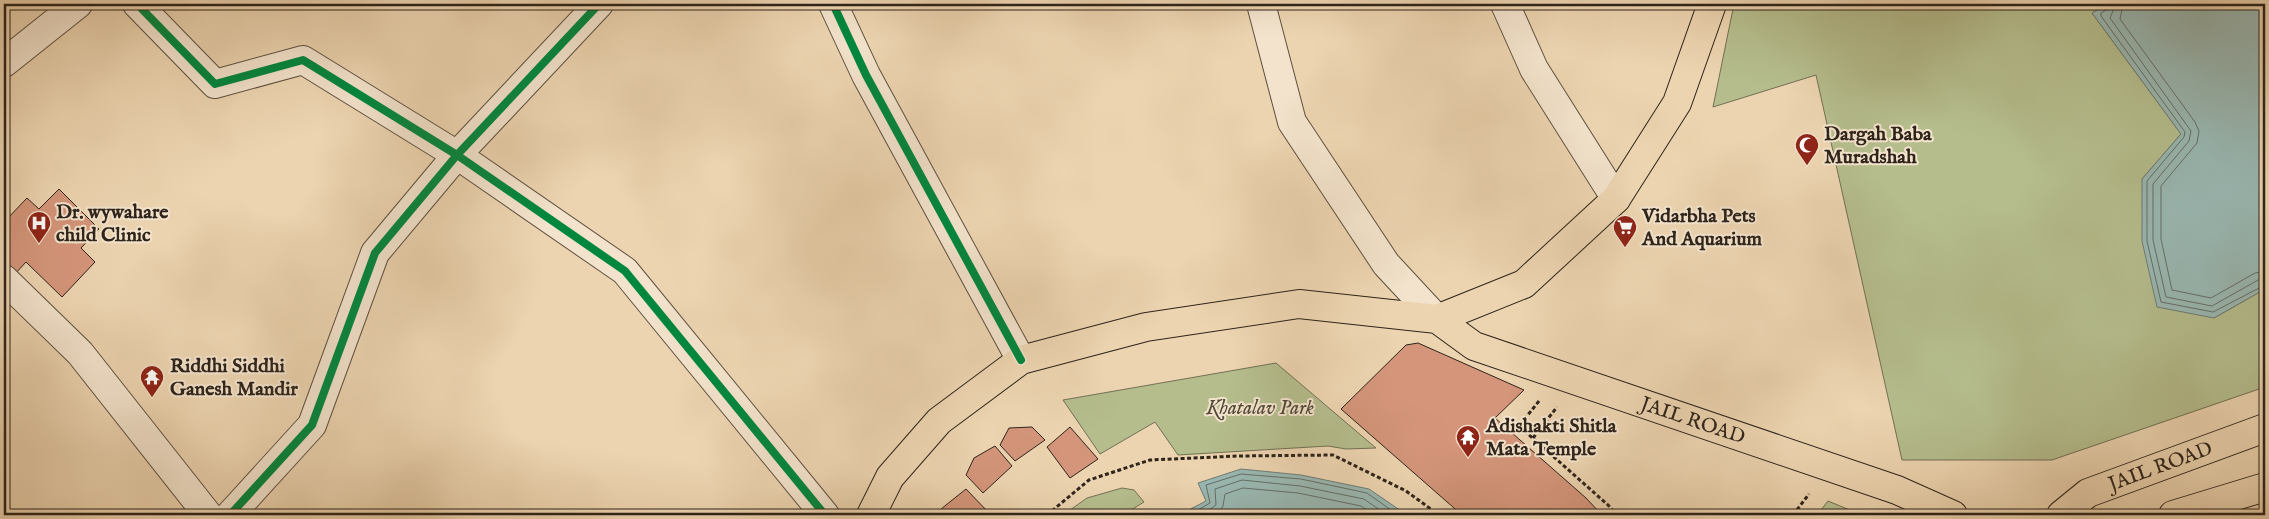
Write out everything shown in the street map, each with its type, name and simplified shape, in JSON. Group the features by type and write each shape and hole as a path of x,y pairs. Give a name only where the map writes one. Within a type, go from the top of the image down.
{"main road":[{"path":"871,515 890,477 939,421 1021,360 1146,326 1299,304 1437,319 1524,284 1616,199 1677,103 1712,4"},
{"name":"JAIL ROAD","path":"1437,319 1474,346 1897,490 1953,515"},
{"name":"JAIL ROAD","path":"2061,515 2088,493 2265,428"},
{"path":"2173,515 2265,487"}],"street":[{"path":"4,62 78,4"},
{"path":"137,4 215,84 302,60 457,154 625,271 825,515"},
{"path":"230,515 312,426 375,253 457,154 599,4"},
{"path":"833,4 866,75 1021,360"},
{"path":"1260,4 1292,122 1386,264 1437,319"},
{"path":"1505,4 1534,69 1616,199"},
{"path":"4,279 80,354 208,515"}],"path":[{"path":"1533,438 1577,381"},
{"path":"1519,426 1617,515"},
{"path":"1047,515 1089,480 1150,460 1238,456 1333,455 1406,491 1439,515"}],"green space":[{"path":"1734,4 2108,4 2092,13 2181,134 2142,179 2214,318 2265,289 2265,387 2052,460 1902,460 1816,75 1713,107"},
{"name":"Khatalav Park","path":"1276,363 1376,448 1346,449 1328,446 1178,455 1155,422 1100,454 1063,400"},
{"path":"1122,488 1134,490 1144,502 1123,515 1063,515 1087,498"},
{"path":"1828,501 1862,515 1817,515"}],"water":[{"path":"2108,4 2265,4 2265,289 2214,318 2157,307 2142,241 2142,179 2181,134 2092,13"},
{"path":"1241,469 1301,475 1369,489 1407,515 1179,515 1206,501 1198,483"}],"building":[{"path":"59,189 99,229 81,248 95,262 62,297 26,262 15,274 4,263 4,218 6,220 27,198 39,209"},
{"name":"Adishakti Shitla Mata Temple","path":"1418,343 1524,390 1495,418 1586,498 1602,515 1462,515 1341,409 1406,345"},
{"path":"1032,427 1045,440 1015,461 1000,445 1009,428"},
{"path":"1070,427 1098,459 1070,478 1047,447"},
{"path":"995,446 1012,466 983,493 966,475 974,458"},
{"path":"966,489 991,515 947,515 941,509"}],"cycle path":[{"path":"137,4 215,84 303,60 457,155 625,271 825,515"},
{"path":"230,515 312,425 375,253 457,155 599,4"},
{"path":"833,4 866,75 1021,360"}],"place":[{"name":"Dargah Baba Muradshah","path":"1807,166"},
{"name":"Dr. wywahare child Clinic","path":"39,244"},
{"name":"Vidarbha Pets And Aquarium","path":"1625,248"},
{"name":"Riddhi Siddhi Ganesh Mandir","path":"152,398"},
{"name":"Adishakti Shitla Mata Temple","path":"1468,458"}]}
